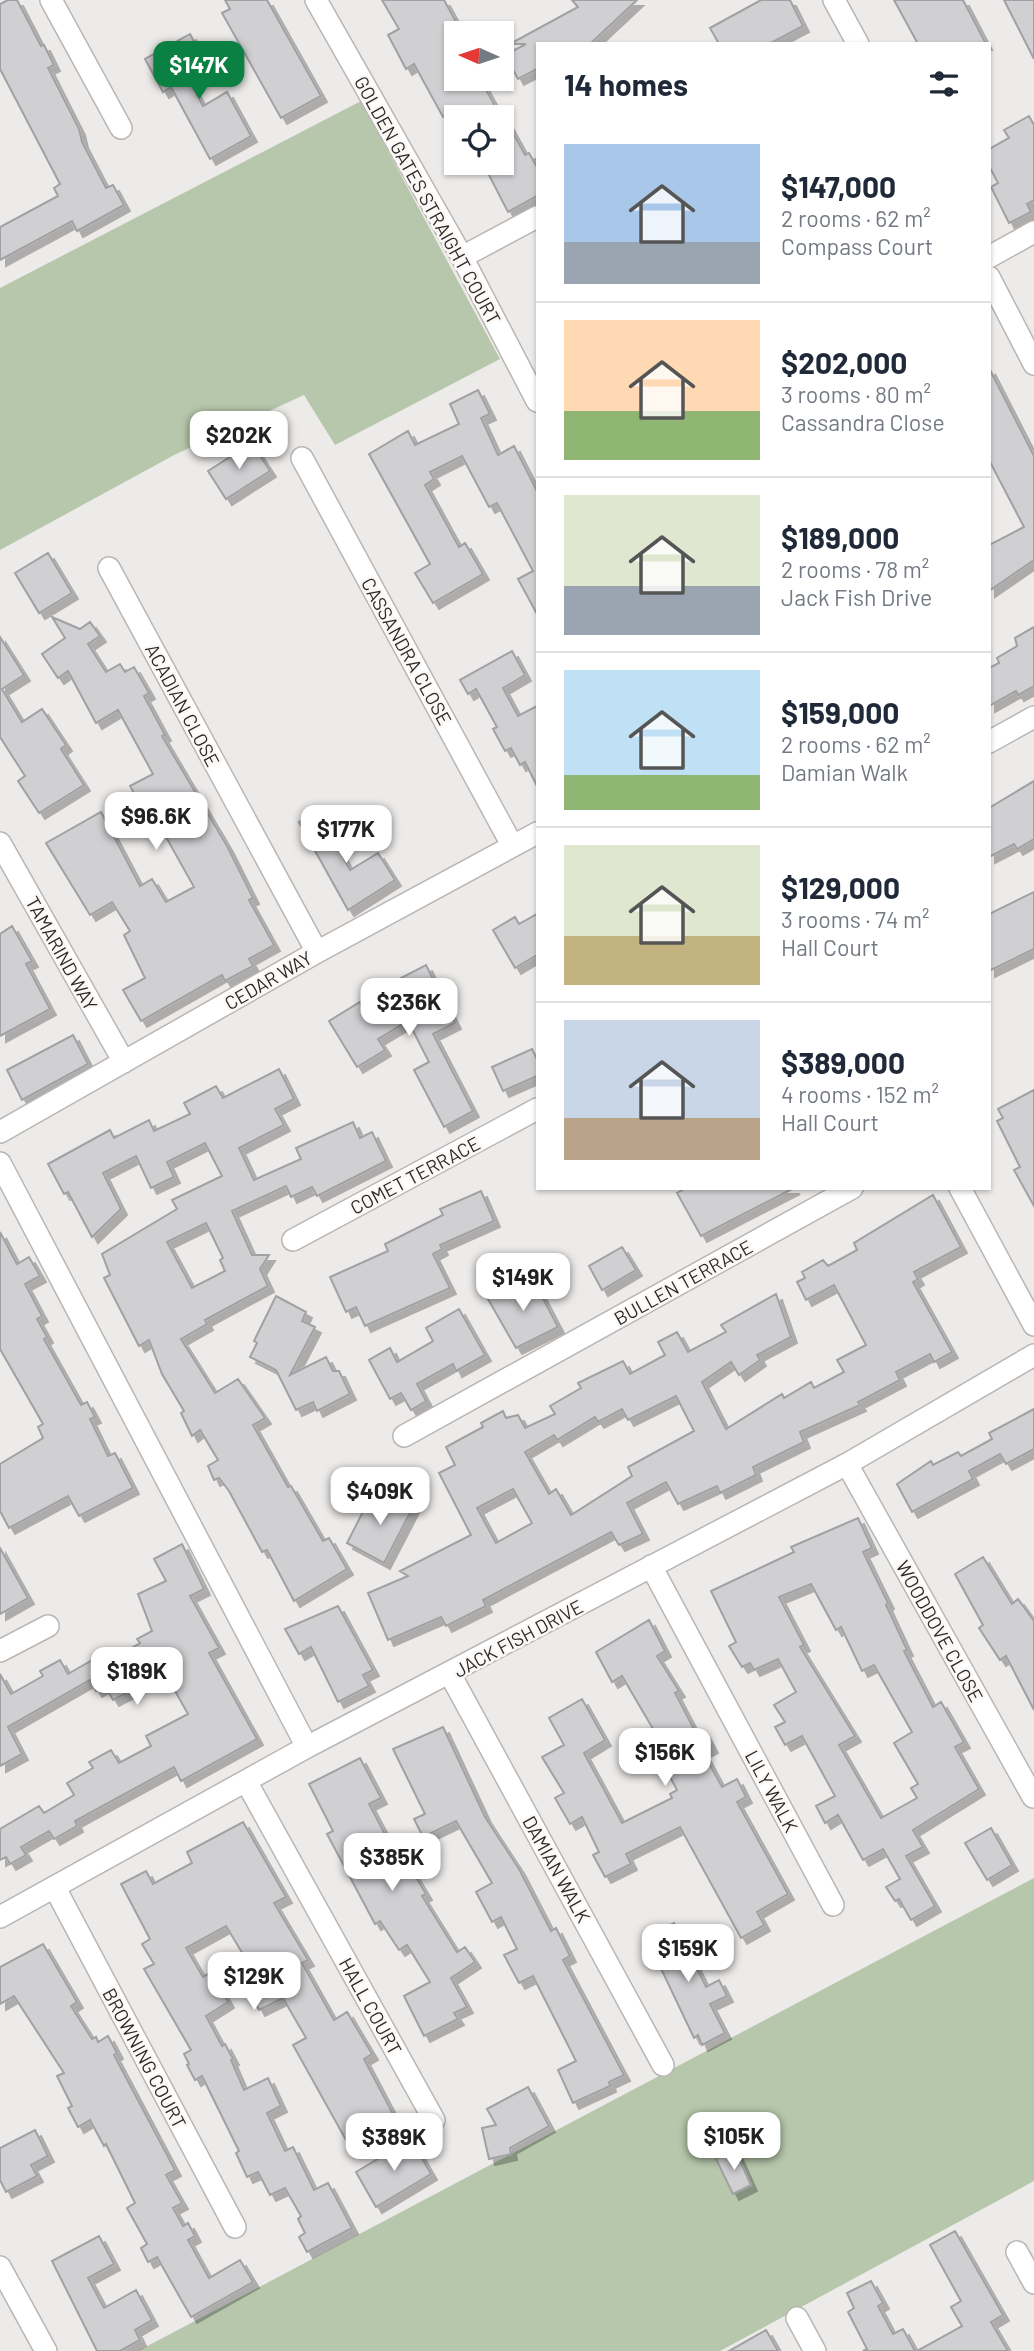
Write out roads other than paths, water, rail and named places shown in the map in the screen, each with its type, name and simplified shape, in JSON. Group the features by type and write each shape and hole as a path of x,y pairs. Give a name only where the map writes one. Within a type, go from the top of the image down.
{"street":[{"path":"51,0 121,128"},
{"name":"GOLDEN GATES STRAIGHT COURT","path":"316,0 462,257 536,399"},
{"path":"834,0 857,42"},
{"path":"462,257 536,218"},
{"path":"991,256 1034,232"},
{"path":"991,281 1034,364"},
{"name":"CASSANDRA CLOSE","path":"302,458 512,845"},
{"name":"ACADIAN CLOSE","path":"109,568 317,952"},
{"path":"991,741 1034,717"},
{"name":"CEDAR WAY","path":"0,1132 317,952 536,833"},
{"name":"TAMARIND WAY","path":"0,843 124,1062"},
{"name":"COMET TERRACE","path":"293,1240 536,1110"},
{"path":"0,1163 307,1747"},
{"name":"BULLEN TERRACE","path":"404,1436 848,1190"},
{"path":"961,1190 1034,1325"},
{"name":"JACK FISH DRIVE","path":"0,1917 247,1783 307,1747 847,1464 1034,1355"},
{"name":"WOODDOVE CLOSE","path":"847,1464 1033,1797"},
{"name":"LILY WALK","path":"651,1566 833,1905"},
{"path":"0,1651 48,1626"},
{"name":"DAMIAN WALK","path":"450,1674 663,2065"},
{"name":"HALL COURT","path":"247,1783 433,2120"},
{"name":"BROWNING COURT","path":"55,1888 235,2228"},
{"path":"1017,2252 1034,2283"},
{"path":"0,2267 46,2351"},
{"path":"797,2318 815,2351"}]}
